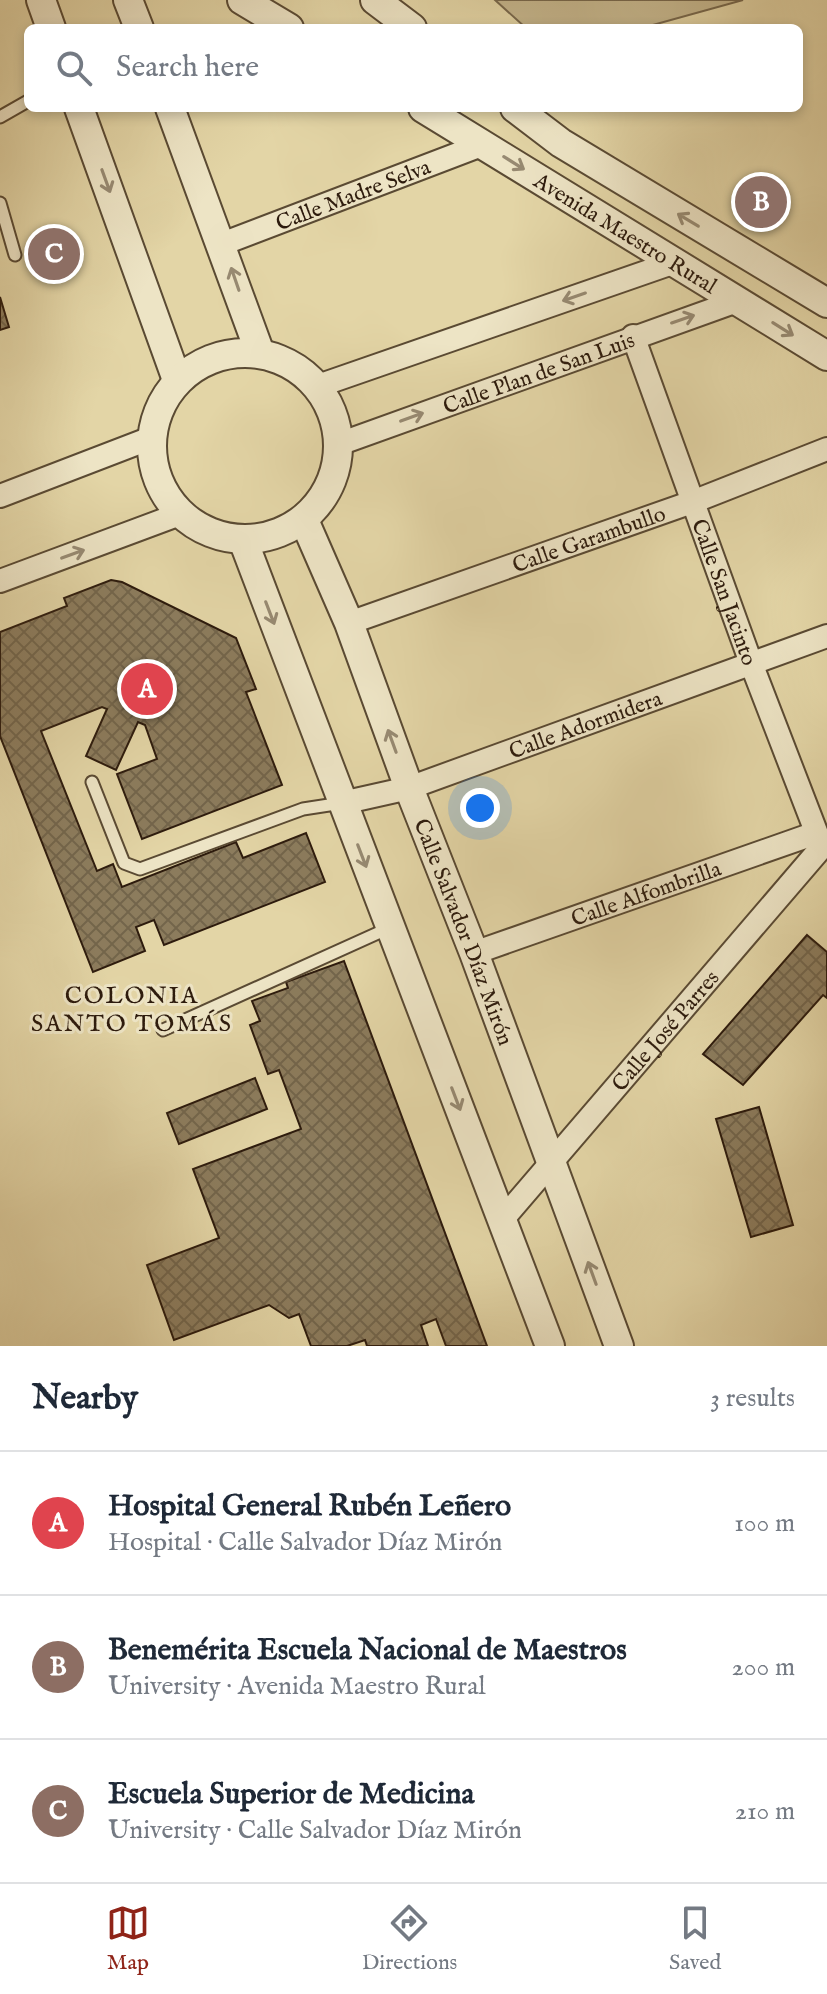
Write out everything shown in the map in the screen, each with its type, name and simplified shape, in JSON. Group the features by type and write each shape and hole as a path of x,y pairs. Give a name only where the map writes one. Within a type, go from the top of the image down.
{"street":[{"path":"41,0 50,24"},
{"path":"128,0 137,24"},
{"path":"242,0 282,24"},
{"path":"375,0 407,24"},
{"path":"80,112 177,380"},
{"path":"174,112 260,353"},
{"name":"Avenida Maestro Rural","path":"430,112 827,356"},
{"name":"Avenida Maestro Rural","path":"520,112 561,143 827,303"},
{"name":"Calle Madre Selva","path":"222,244 484,144"},
{"path":"318,386 675,262"},
{"name":"Calle Plan de San Luis","path":"339,444 737,301"},
{"name":"Calle San Jacinto","path":"633,336 751,663 823,843"},
{"path":"230,353 260,353 282,359 302,371 318,386 333,413 339,444 335,472 323,499 304,520 286,531 265,538 243,540 209,533 180,514 163,492 153,466 151,438 159,407 177,380 201,362 230,353"},
{"path":"2,491 151,438"},
{"name":"Calle Garambullo","path":"349,623 695,501 827,449"},
{"path":"0,581 180,514"},
{"name":"Calle Salvador Díaz Mirón","path":"304,520 349,623 619,1346"},
{"path":"243,540 550,1346"},
{"name":"Calle Adormidera","path":"342,803 409,788 827,636"},
{"name":"Calle Alfombrilla","path":"474,953 823,843"},
{"name":"Calle José Parres","path":"502,1220 823,843"}],"lane":[{"path":"0,117 24,103"},
{"path":"0,203 15,255"},
{"path":"92,782 124,863 133,869 303,809 342,803"},
{"path":"163,1030 390,927"}],"shaded area":[{"path":"495,0 743,0 656,24 522,24"}],"building":[{"path":"0,297 9,327 0,330"},
{"path":"111,580 122,582 236,638 256,689 246,692 282,785 142,839 117,774 157,759 145,725 138,722 116,770 86,756 107,709 102,707 41,731 97,871 113,864 122,887 236,842 243,858 306,833 325,882 164,945 154,920 136,927 145,951 93,972 0,736 0,632 67,606 64,598"},
{"path":"807,935 827,952 827,998 823,995 743,1085 703,1054"},
{"path":"344,961 487,1346 446,1346 436,1319 421,1325 428,1346 367,1346 365,1340 347,1346 311,1346 299,1314 289,1318 269,1305 174,1340 147,1265 219,1238 193,1169 301,1129 279,1070 268,1074 250,1025 260,1021 252,1001 288,988 286,982"},
{"path":"255,1078 267,1109 179,1144 167,1113"},
{"path":"759,1107 793,1225 751,1237 716,1119"}],"place":[{"name":"Benemérita Escuela Nacional de Maestros","path":"761,202"},
{"name":"Escuela Superior de Medicina","path":"54,254"},
{"name":"Hospital General Rubén Leñero","path":"147,689"}],"district":[{"name":"COLONIA SANTO TOMÁS","path":"132,1009"}]}
